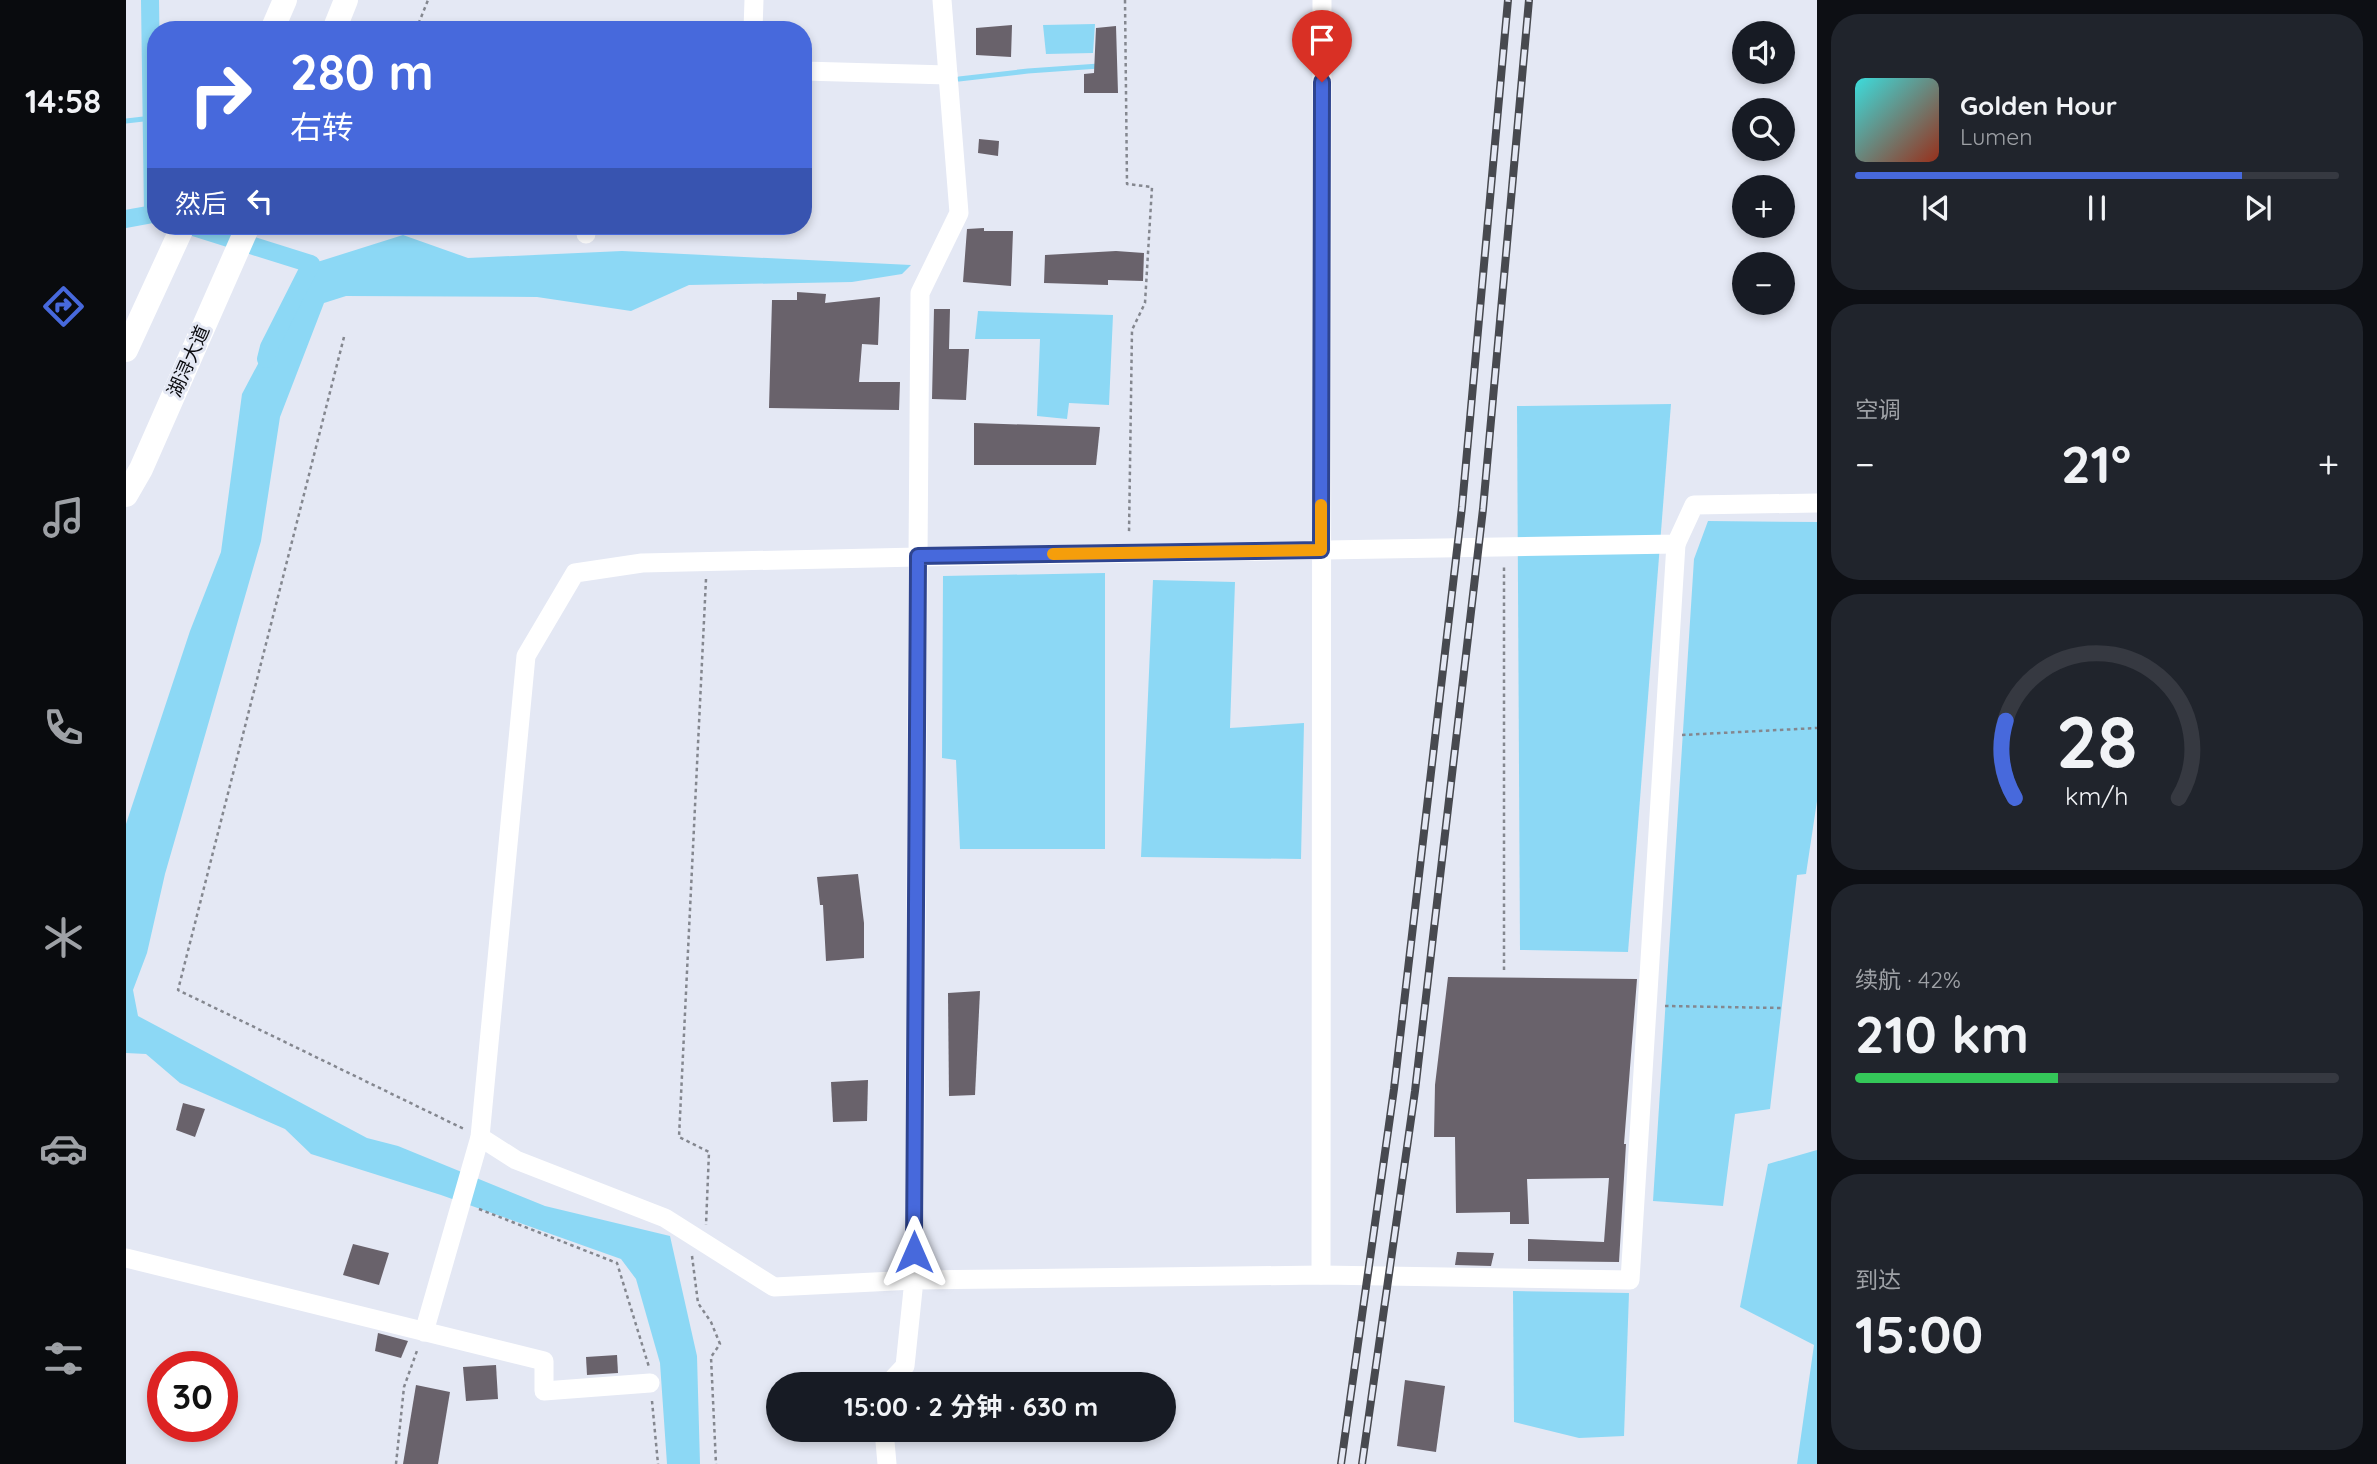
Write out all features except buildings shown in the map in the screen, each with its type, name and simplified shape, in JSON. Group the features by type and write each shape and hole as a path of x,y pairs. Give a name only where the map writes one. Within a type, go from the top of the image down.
{"main road":[{"path":"276,21 285,0"},
{"path":"338,21 346,0"},
{"path":"126,350 179,235"},
{"name":"湖浔大道","path":"126,495 141,469 244,235"}],"street":[{"path":"753,21 754,0"},
{"path":"899,1372 905,1366 914,1280 920,293 959,214 942,0"},
{"path":"1321,1275 1322,0"},
{"path":"812,71 948,75"},
{"path":"480,1137 516,1160 665,1218 774,1287 914,1280 1321,1275 1630,1280 1676,544 1694,505 1817,503"},
{"path":"424,1332 480,1137 526,656 575,573 642,563 706,561 1676,544"},
{"path":"126,1258 544,1361 544,1391 650,1383"},
{"path":"885,1442 887,1464"}],"path":[{"path":"420,21 428,0"},
{"path":"1125,0 1127,184 1153,187 1145,303 1132,330 1129,553"},
{"path":"344,337 178,990 480,1137"},
{"path":"1504,547 1504,971"},
{"path":"706,561 679,1138 709,1152 698,1239 698,1303 711,1322 720,1344 711,1357 716,1464"},
{"path":"1664,735 1817,728"},
{"path":"1647,1006 1782,1008"},
{"path":"461,1202 617,1263 649,1365 658,1464"},
{"path":"396,1464 404,1387 424,1332"}],"water":[{"path":"1095,24 1093,53 1046,54 1043,25"},
{"path":"403,235 468,258 622,251 911,265 902,274 852,282 689,285 631,311 537,297 346,296 324,303 280,417 261,541 165,874 147,953 133,990 138,1016 367,1138 398,1146 545,1206 670,1236 697,1356 700,1464 667,1464 660,1363 636,1279 621,1259 441,1195 311,1154 285,1129 180,1083 146,1054 126,1053 126,824 190,631 221,552 242,394 311,264"},
{"path":"978,311 1113,315 1109,405 1069,403 1067,419 1037,416 1040,339 975,339"},
{"path":"1671,404 1628,952 1520,950 1517,406"},
{"path":"1708,521 1817,522 1817,801 1806,874 1797,875 1770,1109 1735,1114 1723,1206 1653,1201 1694,559"},
{"path":"1105,573 1105,849 960,849 956,760 942,758 943,576"},
{"path":"1153,580 1235,582 1230,728 1304,723 1301,859 1141,857"},
{"path":"1817,1150 1817,1464 1797,1464 1814,1345 1740,1307 1768,1164"},
{"path":"1513,1291 1629,1293 1624,1436 1579,1438 1514,1422"}],"waterway":[{"path":"150,0 150,21"},
{"path":"959,79 1099,66"},
{"path":"126,121 147,119"},
{"path":"126,219 147,215"},
{"path":"219,235 311,264 269,347 266,359"}],"railway":[{"path":"1341,1464 1394,1089 1462,507 1508,0"},
{"path":"1362,1464 1415,1091 1483,509 1529,0"}],"slow traffic":[{"path":"1053,554 1321,550 1321,505"}],"route":[{"path":"914,1252 918,556 1321,550 1322,82"}]}
